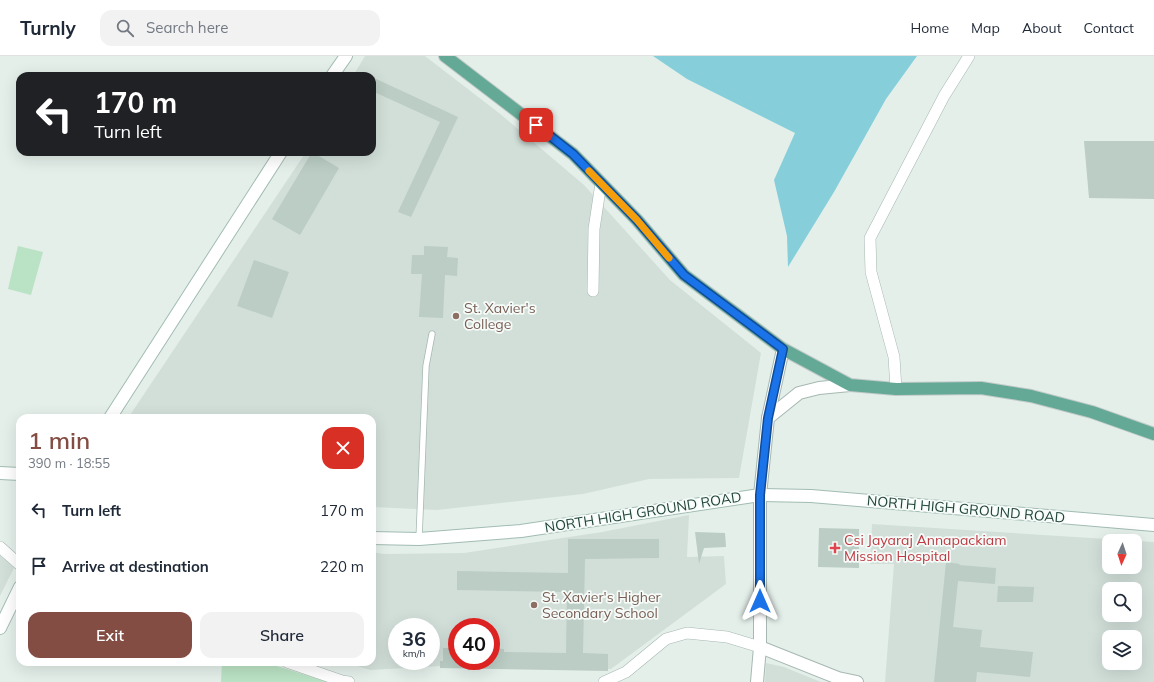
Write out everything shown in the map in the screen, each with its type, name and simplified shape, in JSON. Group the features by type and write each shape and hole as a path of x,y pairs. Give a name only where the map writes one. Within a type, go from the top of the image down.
{"main road":[{"path":"335,72 346,56"},
{"path":"445,56 573,154 637,220 684,275 783,349 850,386"},
{"path":"113,414 278,156"},
{"path":"756,682 760,647 760,495 768,418 783,349"},
{"path":"768,418 799,393 818,388 850,386 896,389 981,388 1031,396 1092,412 1154,434"},
{"path":"0,473 16,474"},
{"name":"NORTH HIGH GROUND ROAD","path":"376,538 419,539 521,531 760,495 811,496 1154,525"},
{"path":"0,628 16,595"},
{"path":"760,647 838,678 857,682"}],"street":[{"path":"896,389 894,357 871,272 870,238 944,96 969,56"},
{"path":"593,291 594,229 601,183"},
{"path":"0,547 16,561"},
{"path":"604,682 626,672 666,638 687,632 727,637 760,647"},
{"path":"299,666 349,682"}],"lane":[{"path":"419,539 426,366 432,334"}],"shaded area":[{"name":"St. Xavier's College","path":"365,56 425,56 499,113 584,185 670,280 761,353 739,478 649,479 583,494 437,510 376,507 376,414 131,414 303,156 376,156 376,72 355,72"},
{"name":"St. Xavier's Higher Secondary School","path":"689,515 687,557 724,556 726,584 611,669 500,667 500,618 448,618 448,666 440,666 440,618 388,618 388,669 370,670 358,666 376,666 376,553 384,554 464,553 602,532"},
{"path":"872,524 1102,539 1102,574 1142,574 1142,541 1154,542 1154,682 885,682 894,564 870,564"},
{"path":"0,554 14,568 0,596"},
{"path":"766,663 784,667 821,682 765,682"}],"green space":[{"path":"18,246 43,252 31,295 8,289"},
{"path":"222,666 277,666 328,682 221,682"}],"water":[{"path":"653,56 917,56 886,99 834,192 788,267 787,236 774,180 795,133 687,79"}],"building":[{"path":"376,79 458,117 411,217 398,212 440,122 376,93"},
{"path":"1084,141 1154,141 1154,199 1089,198"},
{"path":"310,156 319,156 339,168 300,235 272,219"},
{"path":"424,246 448,247 447,257 458,258 457,276 445,275 443,318 419,317 422,274 411,274 412,255 424,255"},
{"path":"254,260 289,272 272,318 237,306"},
{"path":"819,528 859,529 859,568 818,567"},
{"path":"695,532 725,533 726,547 704,548 699,564"},
{"path":"568,539 659,539 659,558 585,559 583,653 608,654 608,671 500,669 500,649 504,649 504,652 566,653 567,592 457,590 457,571 568,573"},
{"path":"946,562 960,564 959,565 996,568 995,584 958,581 953,627 982,630 980,647 1033,652 1030,677 977,672 976,682 934,682"},
{"path":"998,586 1034,587 1033,602 997,602"},
{"path":"443,648 448,648 448,668 440,668 440,661 443,661"}],"slow traffic":[{"path":"589,171 637,220 669,258"}],"place":[{"name":"St. Xavier's College","path":"456,316"},
{"name":"Csi Jayaraj Annapackiam Mission Hospital","path":"835,548"},
{"name":"St. Xavier's Higher Secondary School","path":"534,605"}],"route":[{"path":"536,125 573,154 637,220 684,275 783,349 768,418 760,495 760,601"}]}
